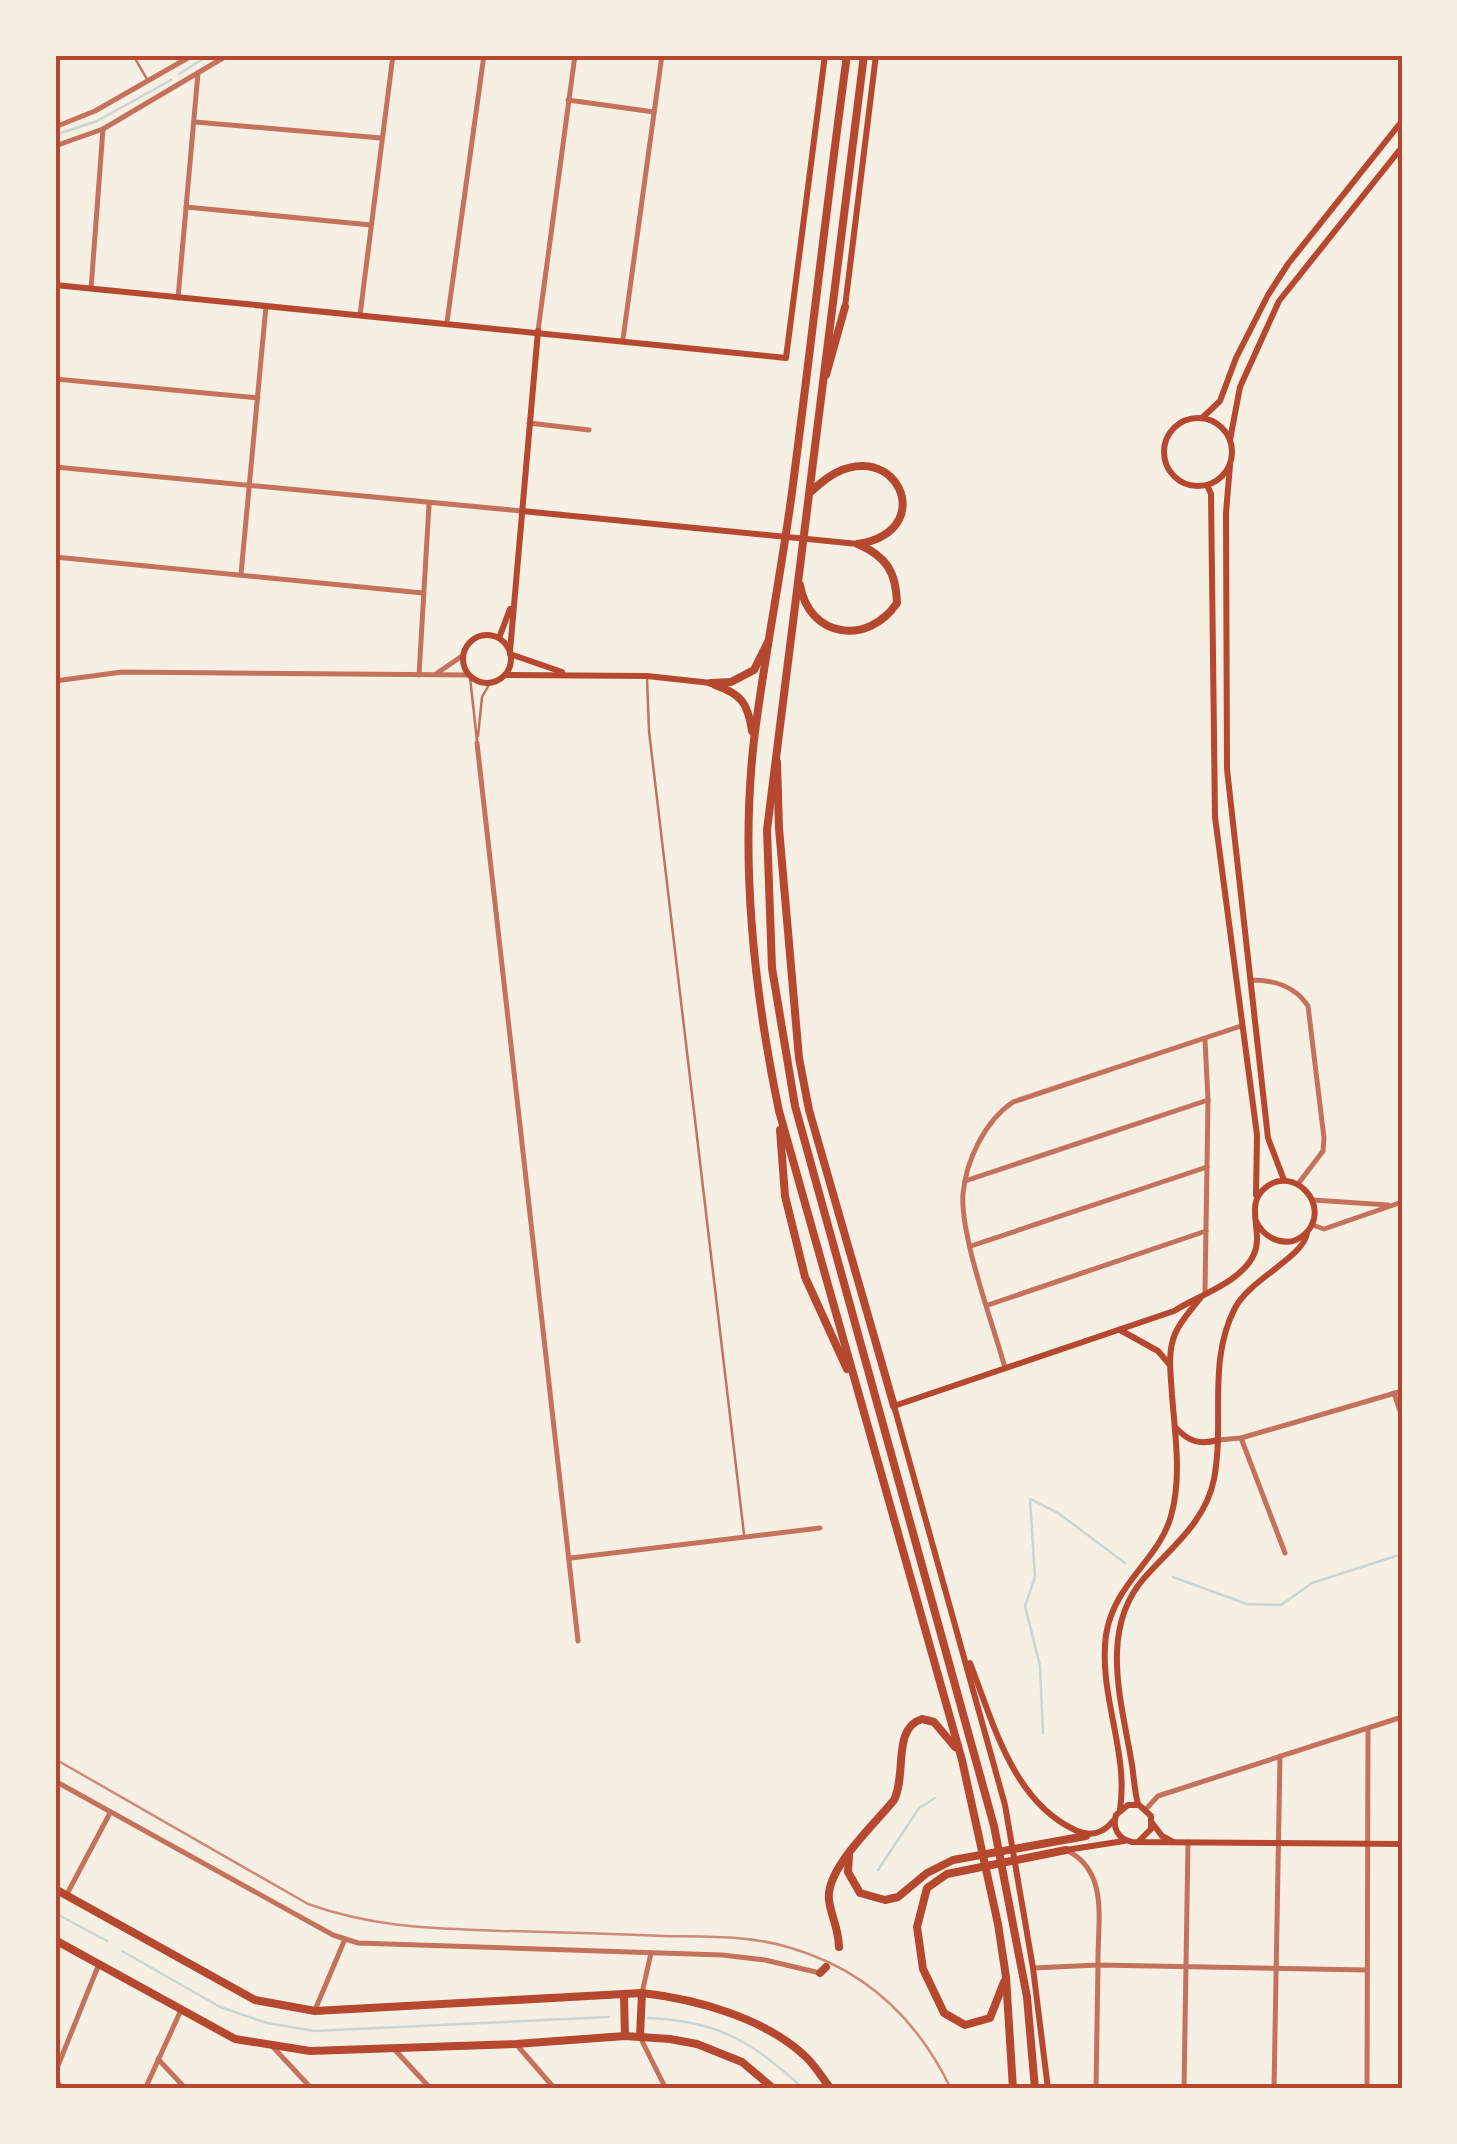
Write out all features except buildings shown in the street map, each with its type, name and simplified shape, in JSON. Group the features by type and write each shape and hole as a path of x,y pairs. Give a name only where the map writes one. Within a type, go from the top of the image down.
{"main road":[{"path":"55,285 786,358 826,55"},
{"path":"847,55 788,520 754,742 750,836 755,962 765,1046 778,1110 962,1760 990,1879 1006,1978 1014,2089"},
{"path":"864,55 767,830 772,968 795,1106 994,1826 1027,1998 1035,2089"},
{"path":"822,384 832,363 845,307 876,55"},
{"path":"1202,418 1220,402 1244,342 1288,264 1402,122"},
{"path":"1284,1180 1268,1138 1227,769 1226,513 1230,440 1240,387 1279,301 1402,147"},
{"path":"506,674 538,331"},
{"path":"1230,440 1219,425 1202,418 1191,419 1173,430 1167,439 1166,460 1170,470 1186,484 1207,485 1230,465"},
{"path":"522,511 858,544 882,538 894,529 903,510 901,488 878,467 851,466 836,471 810,493"},
{"path":"894,1406 1174,1311 1235,1279 1254,1255 1257,1135 1215,817 1211,494 1207,485"},
{"path":"798,573 802,600 821,624 838,630 859,630 878,623 896,603 896,582 883,558 858,544"},
{"path":"499,638 515,588"},
{"path":"568,674 510,652 499,638 488,634 474,638 462,656 469,676 490,683 506,674 731,682 754,670 772,633"},
{"path":"710,683 729,690 749,706 754,742"},
{"path":"776,743 779,828 799,1058 809,1110 1005,1805 1048,2089"},
{"path":"1215,817 1232,814"},
{"path":"778,1110 786,1196 804,1277 858,1392"},
{"path":"1138,1804 1116,1668 1118,1639 1132,1594 1186,1536 1204,1510 1214,1482 1218,1440 1216,1390 1223,1334 1236,1304 1254,1281 1300,1249 1314,1217 1313,1200 1298,1184 1284,1180 1266,1186 1256,1201"},
{"path":"1256,1221 1274,1240 1291,1241 1309,1229"},
{"path":"1120,1810 1122,1793 1108,1701 1106,1635 1114,1607 1131,1577 1168,1527 1178,1479 1170,1365 1175,1334 1205,1292"},
{"path":"1119,1329 1158,1351 1170,1365"},
{"path":"1174,1426 1199,1444 1218,1440"},
{"path":"957,1632 1008,1755 1035,1802 1056,1821 1086,1836"},
{"path":"839,1946 839,1926 828,1900 832,1874 894,1800 900,1786 902,1738 912,1722 934,1722 952,1740 962,1760"},
{"path":"848,1856 848,1872 860,1893 885,1900 898,1897 927,1873 949,1862 1100,1832 1128,1804 1146,1809 1162,1836 1174,1842"},
{"path":"1114,1820 1116,1833 1126,1841"},
{"path":"1138,1842 1148,1834 1152,1822"},
{"path":"1006,1978 990,2018 980,2023 965,2025 954,2021 935,2000 919,1954 918,1914 928,1888 947,1874 1126,1841 1402,1844"},
{"path":"55,1889 255,2000 314,2012 642,1993 698,2001 757,2026 806,2057 831,2089"},
{"path":"55,1940 235,2039 310,2051 640,2036 698,2044 742,2062 772,2086"},
{"path":"640,2036 642,1993"},
{"path":"624,1996 625,2036"}],"street":[{"path":"171,55 178,66"},
{"path":"55,127 95,111 193,55"},
{"path":"55,146 103,129 228,55"},
{"path":"360,316 393,55"},
{"path":"447,322 484,55"},
{"path":"538,331 575,55"},
{"path":"623,339 662,55"},
{"path":"178,298 198,73"},
{"path":"568,100 654,112"},
{"path":"195,122 381,138"},
{"path":"91,288 103,129"},
{"path":"186,207 371,225"},
{"path":"241,574 266,306"},
{"path":"55,379 258,398"},
{"path":"529,423 589,430"},
{"path":"55,467 522,511"},
{"path":"419,675 430,505"},
{"path":"55,556 423,594"},
{"path":"434,676 462,656"},
{"path":"55,681 122,672 469,676"},
{"path":"477,743 578,1641"},
{"path":"1251,980 1266,980 1290,988 1308,1006 1324,1138 1323,1150 1298,1184"},
{"path":"1005,1368 971,1246 963,1198 965,1182 990,1120 1013,1102 1241,1026"},
{"path":"1205,1038 1205,1292"},
{"path":"965,1182 1208,1100"},
{"path":"971,1246 1207,1167"},
{"path":"1313,1200 1391,1206"},
{"path":"1309,1229 1324,1229 1402,1202"},
{"path":"988,1305 1206,1231"},
{"path":"1218,1440 1241,1438 1402,1390"},
{"path":"1394,1393 1402,1417"},
{"path":"1241,1438 1285,1553"},
{"path":"571,1558 820,1528"},
{"path":"1146,1809 1158,1796 1402,1717"},
{"path":"1366,2089 1368,1729"},
{"path":"1274,2089 1280,1756"},
{"path":"55,1782 358,1943 652,1953 765,1960 823,1970"},
{"path":"66,1896 110,1813"},
{"path":"1184,2089 1188,1842"},
{"path":"1066,1850 1092,1868 1097,1894 1096,2089"},
{"path":"314,2012 345,1938"},
{"path":"642,1993 652,1953"},
{"path":"55,2072 99,1962"},
{"path":"1032,1968 1098,1964 1367,1970"},
{"path":"145,2089 182,2009"},
{"path":"640,2036 666,2089"},
{"path":"516,2044 555,2089"},
{"path":"272,2046 312,2089"},
{"path":"393,2048 431,2089"},
{"path":"158,2060 186,2089"},
{"path":"55,2080 63,2089"},
{"path":"759,2089 772,2086"}],"lane":[{"path":"133,55 149,82"},
{"path":"469,676 477,743"},
{"path":"646,676 649,731 745,1536"},
{"path":"477,743 482,697 490,683"}],"waterway":[{"path":"179,74 209,55"},
{"path":"55,135 97,121 171,80"},
{"path":"1043,1733 1040,1666 1025,1606 1035,1577 1030,1499 1058,1513 1125,1563"},
{"path":"1173,1577 1247,1604 1281,1605 1312,1583 1402,1554"},
{"path":"878,1870 919,1808 935,1798"},
{"path":"55,1913 107,1941"},
{"path":"122,1951 220,2007 267,2023 315,2031 609,2017"},
{"path":"648,2018 695,2024 734,2037 768,2058 804,2089"}],"railway":[{"path":"55,1759 308,1904 333,1912 428,1927 744,1939 776,1944 818,1958 866,1984 887,2001 923,2041 951,2089"}]}
